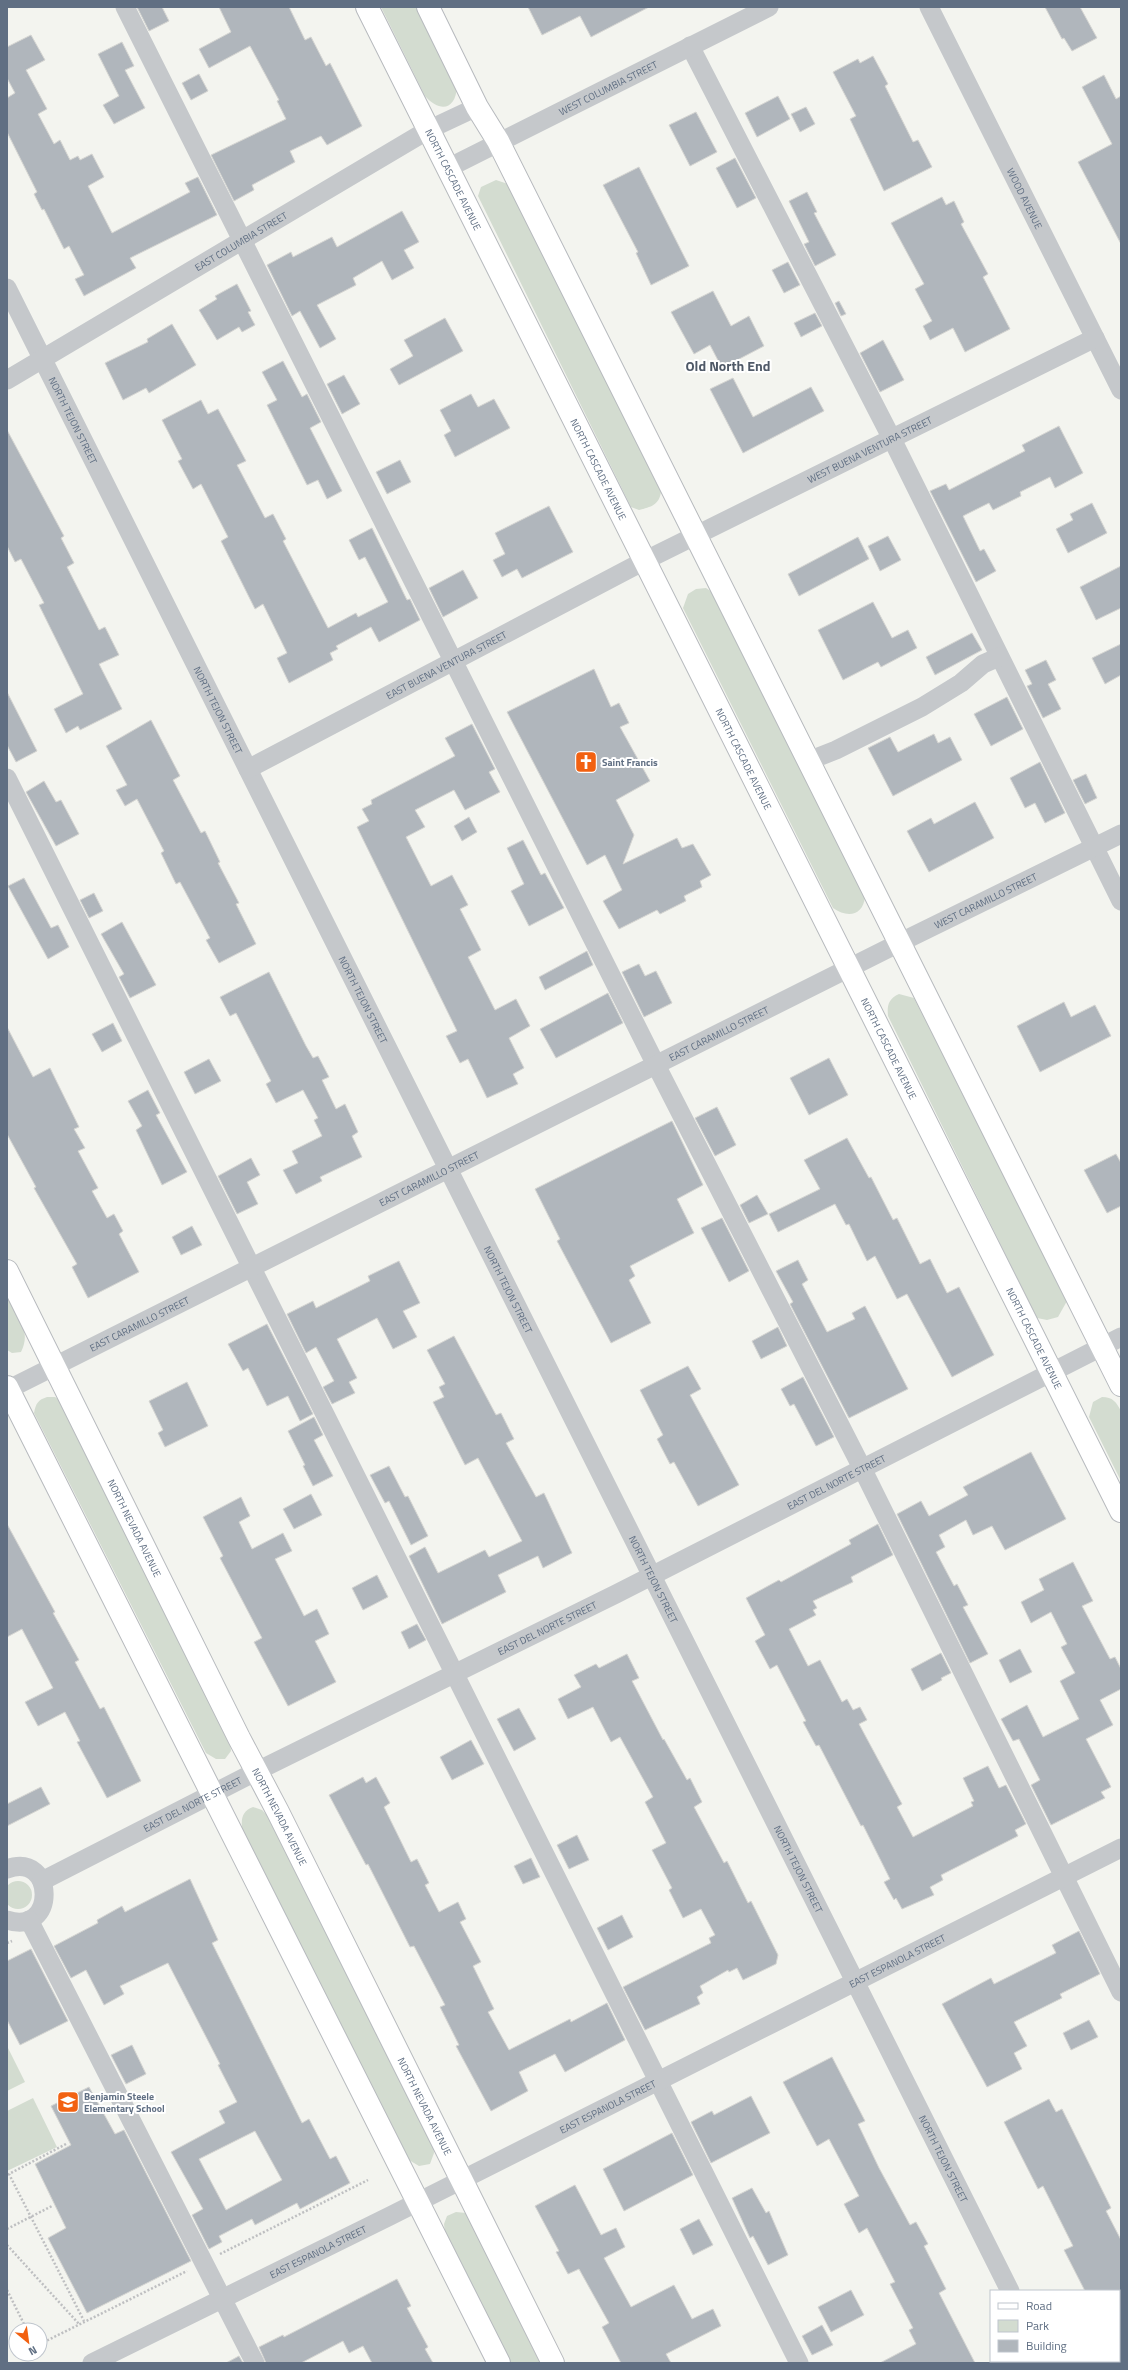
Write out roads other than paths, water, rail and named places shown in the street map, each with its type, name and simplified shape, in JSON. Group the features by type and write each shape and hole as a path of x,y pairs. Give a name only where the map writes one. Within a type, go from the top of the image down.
{"main road":[{"name":"NORTH CASCADE AVENUE","path":"367,7 1121,1511"},
{"path":"428,7 477,107 498,141 1121,1385"},
{"name":"NORTH NEVADA AVENUE","path":"7,1271 239,1738 257,1771 554,2363"},
{"path":"7,1389 499,2363"}],"street":[{"path":"125,7 243,239 656,1065 862,1468 1121,1992"},
{"name":"WEST COLUMBIA STREET","path":"448,168 498,141 769,7"},
{"name":"WOOD AVENUE","path":"929,7 1121,390"},
{"path":"690,46 892,440 1121,900"},
{"name":"EAST COLUMBIA STREET","path":"7,380 428,130 477,107"},
{"name":"NORTH TEJON STREET","path":"7,288 1010,2290"},
{"name":"WEST BUENA VENTURA STREET","path":"644,561 696,537 1095,338"},
{"name":"EAST BUENA VENTURA STREET","path":"248,769 644,561"},
{"path":"808,761 842,747 922,707 961,683 983,664 999,657"},
{"path":"7,778 799,2363"},
{"name":"WEST CARAMILLO STREET","path":"850,968 1121,834"},
{"name":"EAST CARAMILLO STREET","path":"7,1389 56,1367 850,968"},
{"name":"EAST DEL NORTE STREET","path":"42,1881 257,1771 651,1576 1051,1371 1121,1337"},
{"name":"EAST ESPANOLA STREET","path":"92,2363 659,2081 1121,1848"},
{"path":"7,1869 21,1867 29,1869 42,1881 45,1899 42,1908 29,1920 21,1922 7,1920"},
{"path":"29,1920 255,2363"}],"place":[{"name":"Saint Francis","path":"586,762"},
{"name":"Benjamin Steele Elementary School","path":"68,2102"}],"district":[{"name":"Old North End","path":"728,366"}]}
